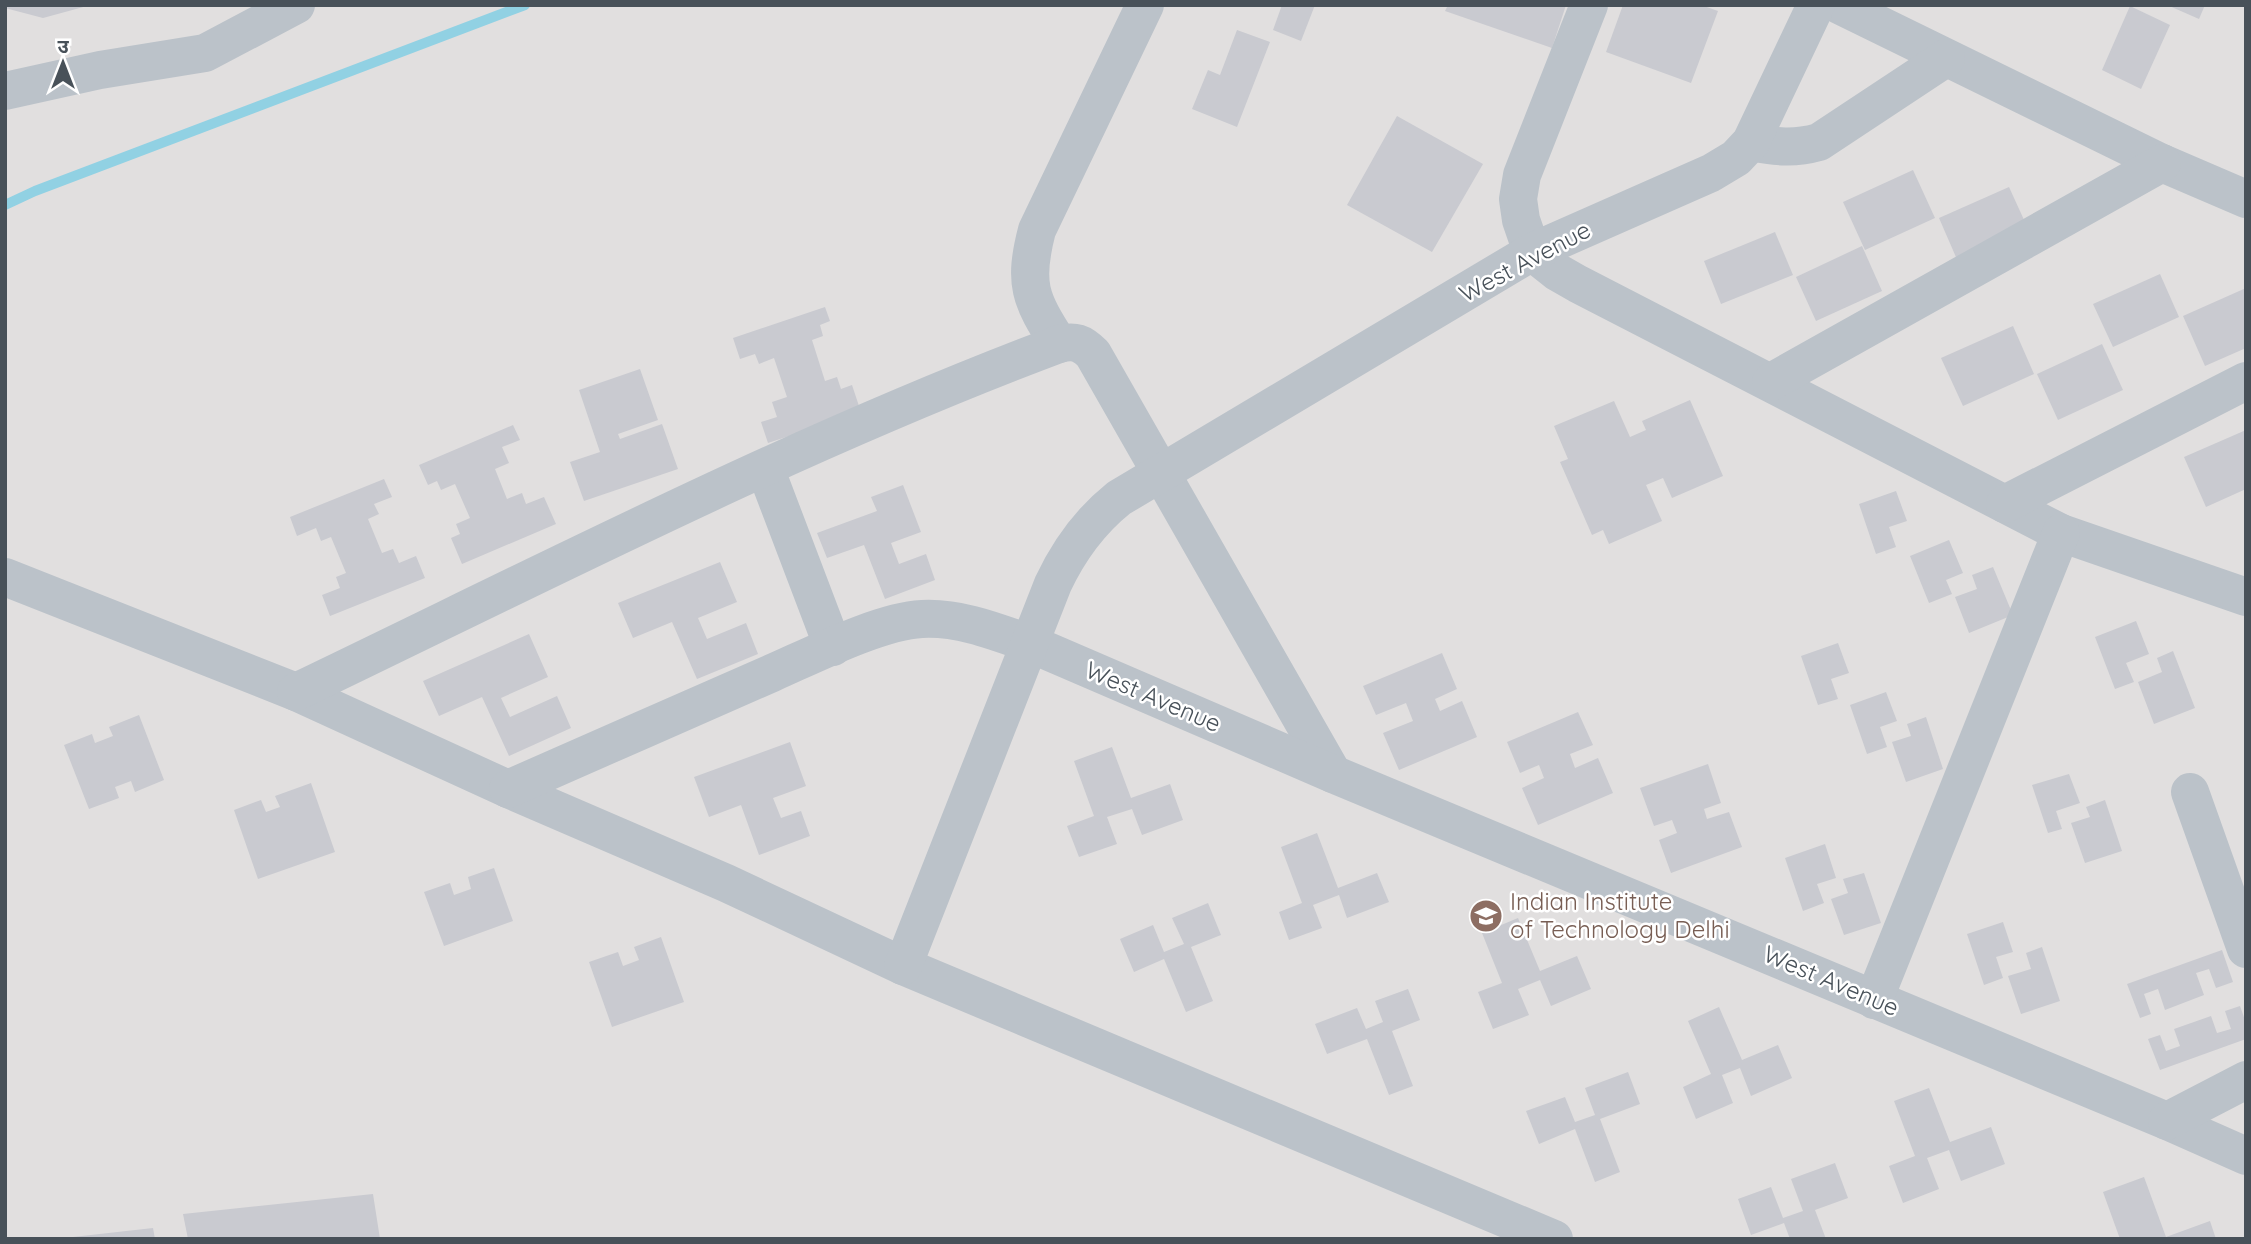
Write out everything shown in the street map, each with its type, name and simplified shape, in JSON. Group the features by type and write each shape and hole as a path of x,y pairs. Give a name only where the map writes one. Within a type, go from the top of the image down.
{"lane":[{"path":"5,91 100,70 205,53 296,5"},
{"path":"1059,344 1033,301 1030,276 1037,230 1145,5"},
{"path":"1589,5 1522,175 1518,200 1521,220 1532,252 1578,284 2061,533 2242,592"},
{"name":"West Avenue","path":"1816,5 1751,142 1735,158 1712,173 1532,252 1119,498 1104,510 1064,560 1031,644 1333,774 2246,1156"},
{"path":"1839,5 2162,163 2242,186"},
{"path":"1751,142 1780,148 1819,142 1946,58"},
{"path":"1771,382 2162,163"},
{"path":"296,692 765,468 968,378 1059,344 1079,342 1093,354 1163,472 1333,774"},
{"path":"2005,504 2246,381"},
{"path":"765,468 833,647"},
{"path":"1874,1000 2061,533"},
{"path":"5,578 296,692 508,789 726,883 903,966 1554,1239"},
{"path":"508,789 833,647 902,621 951,621 985,628 1031,644 903,966"},
{"path":"2190,792 2246,949"},
{"path":"2167,1121 2246,1080"}],"shaded area":[{"name":"Indian Institute of Technology Delhi","path":"5,5 2246,5 2246,1239 5,1239"}],"building":[{"path":"5,5 87,6 43,18 5,8"},
{"path":"1282,5 1315,5 1301,41 1273,30"},
{"path":"1448,5 1566,5 1552,48 1445,11"},
{"path":"1623,5 1701,5 1718,11 1691,83 1606,52"},
{"path":"2167,5 2205,5 2199,19"},
{"path":"2130,6 2170,25 2141,89 2102,70"},
{"path":"1237,30 1270,42 1237,127 1192,109 1208,70 1220,75"},
{"path":"1397,116 1483,164 1432,252 1347,205"},
{"path":"1913,170 1935,218 1865,250 1843,202"},
{"path":"2009,187 2030,233 1959,264 1939,218"},
{"path":"1775,232 1793,275 1721,304 1704,261"},
{"path":"1862,246 1882,291 1816,321 1796,277"},
{"path":"2160,274 2179,317 2113,347 2093,304"},
{"path":"2246,288 2246,348 2205,366 2183,316"},
{"path":"825,307 830,321 820,325 823,336 812,340 825,381 837,377 841,389 852,385 861,412 768,443 761,422 777,417 772,402 787,397 774,358 759,364 755,354 740,359 733,338"},
{"path":"2013,326 2034,374 1963,406 1941,358"},
{"path":"2102,344 2123,390 2058,420 2037,374"},
{"path":"640,369 658,420 618,434 620,439 662,424 678,469 584,501 570,462 600,452 579,390"},
{"path":"1690,400 1723,476 1672,498 1663,478 1646,485 1662,521 1609,544 1603,530 1592,535 1560,462 1568,459 1554,426 1614,401 1630,437 1646,430 1642,421"},
{"path":"513,425 520,440 502,447 509,463 495,469 507,499 522,493 526,504 544,497 556,524 462,564 451,538 460,534 456,524 470,518 455,484 441,490 437,481 428,485 419,465"},
{"path":"2246,430 2246,489 2206,507 2184,457"},
{"path":"384,479 392,497 374,504 379,514 368,519 382,553 393,549 399,563 416,556 425,578 330,616 322,595 340,588 336,577 346,573 331,537 321,541 316,528 297,536 290,517"},
{"path":"903,485 921,532 891,543 899,564 926,554 935,580 885,599 864,545 827,558 817,533 877,511 871,497"},
{"path":"1896,491 1907,521 1889,527 1896,547 1876,554 1859,504"},
{"path":"1949,540 1963,573 1946,580 1952,594 1929,603 1910,556"},
{"path":"720,562 737,602 698,618 707,639 746,623 758,654 697,679 672,622 633,638 618,603"},
{"path":"1993,567 2013,615 1969,633 1955,597 1977,589 1972,575"},
{"path":"2136,621 2149,654 2126,663 2134,682 2115,689 2095,637"},
{"path":"529,634 548,677 501,698 510,717 557,696 571,728 509,756 482,697 439,716 423,681"},
{"path":"1838,643 1849,673 1831,679 1838,699 1818,705 1801,656"},
{"path":"2173,651 2195,708 2154,724 2138,682 2162,672 2157,658"},
{"path":"1442,653 1457,689 1435,699 1440,711 1462,701 1477,737 1399,770 1383,733 1413,721 1406,703 1376,715 1363,686"},
{"path":"1886,692 1897,721 1880,727 1887,747 1867,754 1850,705"},
{"path":"1578,712 1593,745 1570,754 1575,768 1598,758 1613,793 1538,825 1522,788 1544,778 1539,765 1520,773 1507,742"},
{"path":"139,715 164,780 135,792 131,781 115,787 119,798 89,809 64,745 92,734 95,743 113,736 109,727"},
{"path":"1926,717 1943,769 1906,782 1892,742 1911,736 1907,724"},
{"path":"790,742 806,786 773,798 781,818 801,811 810,836 759,855 741,805 709,817 694,777"},
{"path":"1112,747 1131,798 1170,784 1183,820 1142,835 1132,809 1107,817 1117,844 1079,857 1067,826 1094,816 1074,761"},
{"path":"1708,764 1721,803 1704,809 1707,819 1729,812 1742,847 1671,873 1659,840 1677,833 1672,820 1654,826 1640,788"},
{"path":"2069,774 2080,803 2056,811 2062,829 2048,833 2032,785"},
{"path":"311,783 335,852 258,879 234,810 261,800 266,812 280,807 275,796"},
{"path":"2105,800 2122,851 2085,863 2071,823 2090,817 2086,807"},
{"path":"1317,833 1338,888 1377,873 1389,902 1347,918 1339,895 1313,905 1322,928 1289,940 1279,912 1302,903 1281,847"},
{"path":"1825,844 1836,878 1817,884 1824,903 1803,911 1785,858"},
{"path":"494,868 513,921 444,946 424,892 450,883 454,895 471,889 468,877"},
{"path":"1864,873 1881,923 1844,935 1831,899 1848,893 1843,879"},
{"path":"1208,903 1221,935 1191,947 1213,1001 1186,1012 1164,959 1134,972 1120,939 1153,925 1164,952 1184,944 1172,918"},
{"path":"1518,918 1540,971 1577,956 1591,989 1551,1006 1540,980 1518,989 1529,1015 1493,1029 1478,992 1502,983 1482,933"},
{"path":"2003,922 2013,952 1996,957 2003,978 1984,985 1967,934"},
{"path":"661,937 684,1002 612,1027 589,962 618,952 623,966 639,960 634,947"},
{"path":"2042,947 2060,1001 2021,1014 2008,976 2031,969 2026,953"},
{"path":"2222,950 2233,982 2216,988 2209,969 2196,973 2204,995 2165,1010 2158,989 2144,994 2151,1014 2140,1018 2127,984"},
{"path":"1408,989 1420,1020 1392,1031 1413,1086 1389,1095 1367,1039 1327,1054 1315,1024 1357,1008 1366,1029 1383,1022 1375,1001"},
{"path":"2240,1006 2246,1023 2246,1039 2160,1070 2148,1039 2160,1035 2166,1051 2180,1046 2174,1029 2211,1016 2217,1033 2231,1029 2225,1011"},
{"path":"1719,1007 1742,1060 1778,1045 1792,1078 1751,1096 1740,1068 1722,1075 1733,1103 1696,1119 1683,1087 1711,1074 1688,1021"},
{"path":"1628,1072 1640,1104 1600,1119 1620,1172 1595,1182 1575,1129 1539,1144 1526,1111 1565,1097 1575,1122 1595,1115 1585,1088"},
{"path":"1929,1088 1950,1142 1991,1127 2005,1164 1961,1181 1949,1150 1927,1158 1939,1189 1903,1203 1889,1166 1915,1156 1894,1101"},
{"path":"1835,1163 1848,1198 1815,1210 1826,1239 1790,1239 1784,1223 1751,1235 1738,1199 1771,1187 1783,1218 1803,1211 1791,1179"},
{"path":"2144,1177 2166,1237 2210,1221 2216,1239 2120,1239 2103,1192"},
{"path":"373,1194 380,1239 188,1239 183,1214"},
{"path":"153,1228 155,1239 73,1237"}],"waterway":[{"path":"5,205 35,191 525,5"}],"place":[{"name":"Indian Institute of Technology Delhi","path":"1486,916"}]}
